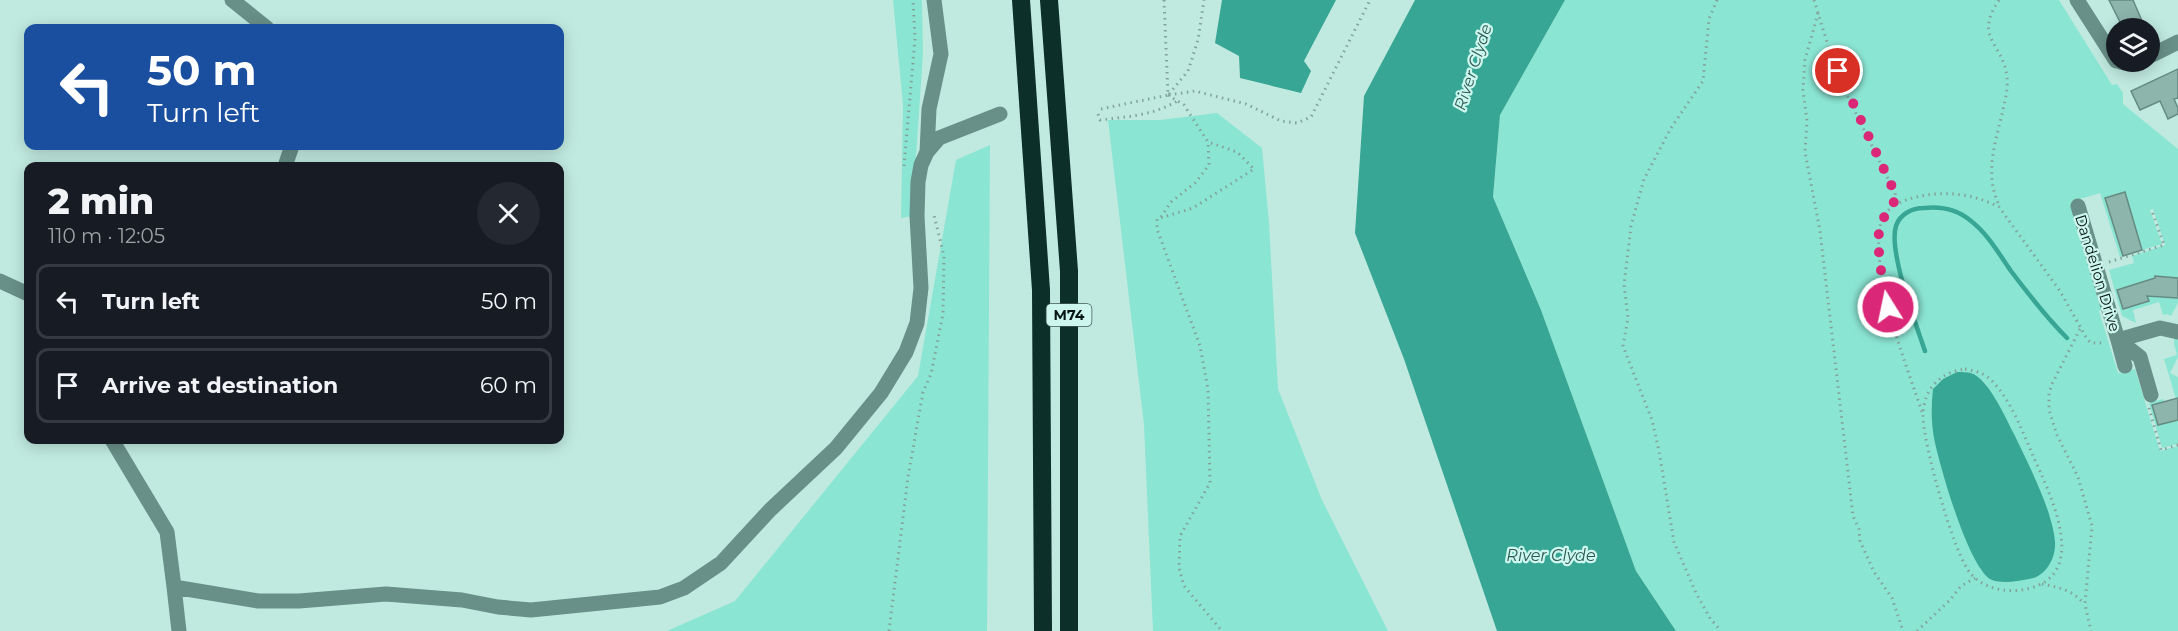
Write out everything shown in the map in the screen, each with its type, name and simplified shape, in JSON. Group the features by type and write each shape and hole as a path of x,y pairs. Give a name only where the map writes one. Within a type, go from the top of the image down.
{"highway":[{"name":"M74","path":"1021,0 1041,290 1043,631"},
{"name":"M74","path":"1049,0 1069,271 1069,631"}],"street":[{"path":"231,0 262,24"},
{"path":"927,152 929,109 941,54 934,0"},
{"path":"2077,0 2106,43"},
{"path":"2160,51 2178,42"},
{"path":"174,587 258,601 299,601 386,594 462,600 531,610 660,597 684,588 721,563 770,510 836,448 881,393 906,352 917,323 921,288 917,216 921,165 927,152 939,138 1000,114"},
{"name":"Dandelion Drive","path":"2078,206 2108,307 2113,341 2126,366"},
{"path":"0,281 24,292"},
{"name":"Dandelion Drive","path":"2113,341 2160,328 2178,332"},
{"name":"Dandelion Drive","path":"2113,341 2140,357 2151,395"},
{"path":"114,444 167,532 179,631"}],"path":[{"path":"904,173 915,39 913,0"},
{"path":"1164,0 1168,95"},
{"path":"1168,95 1188,71 1198,40 1204,0"},
{"path":"1101,109 1195,91 1246,104 1281,122 1298,123 1311,117 1370,0"},
{"path":"1717,0 1709,19 1704,81 1671,129 1644,179 1630,238 1624,285 1628,318 1623,346 1652,420 1674,542 1696,593 1721,631"},
{"path":"1814,0 1845,91 1895,193 1896,199 1883,218 1879,232 1883,280 1888,307 1923,414 1927,448 1944,510 1964,566 1975,578 1996,589 2016,590 2041,584 2054,574 2059,565 2061,538 2058,516 2017,418 1993,382 1979,371 1953,370 1940,376 1926,398 1923,414"},
{"path":"1999,0 1988,22 1988,34 1999,53 2007,79 2005,99 1991,159 1993,192 2000,207 2061,291 2080,329 2091,343 2113,341"},
{"path":"1818,13 1805,60 1803,90 1807,121 1805,152 1820,231 1853,516 1859,529 1860,541 1875,572 1892,597 1903,631"},
{"path":"1161,218 1171,202 1195,183 1209,165 1208,142 1184,105 1168,95"},
{"path":"1098,114 1100,120 1137,115 1168,107 1177,101"},
{"path":"1208,142 1237,152 1254,169 1193,208 1157,219 1157,230 1200,346 1208,389 1210,483 1180,536 1179,568 1185,586 1222,631"},
{"path":"1893,205 1911,197 1933,193 1955,193 1986,200 2000,207"},
{"path":"889,631 908,477 923,392 931,374 943,314 944,256 933,205"},
{"path":"2096,266 2164,245 2152,211"},
{"path":"917,216 934,215"},
{"path":"2080,329 2052,384 2048,401 2057,435 2078,477 2092,526 2085,604 2091,631"},
{"path":"2151,395 2147,401 2161,450 2178,445"},
{"path":"1917,631 1950,600 1960,586 1975,578"},
{"path":"2041,584 2065,590 2078,596 2085,604"}],"shaded area":[{"path":"893,0 922,0 923,53 912,216 901,218 903,105"},
{"path":"1565,0 2059,0 2112,85 2117,84 2123,93 2123,104 2178,149 2178,278 2155,276 2153,296 2178,298 2178,303 2171,316 2163,315 2159,302 2133,310 2136,323 2122,316 2109,270 2134,263 2132,256 2165,245 2153,209 2150,210 2162,244 2142,250 2125,192 2106,198 2123,256 2120,257 2100,193 2073,201 2105,309 2099,311 2118,373 2135,369 2160,451 2178,446 2178,631 1676,631 1636,571 1541,310 1493,197 1500,115","holes":["2143,282 2148,301 2123,308 2117,290","1972,373 1984,382 1997,403 2025,457 2048,512 1992,580 1981,570 1946,481 1935,443 1933,389 1943,379"]},
{"path":"1217,113 1262,148 1269,222 1278,389 1322,500 1388,631 1153,631 1144,425 1108,120 1160,120"},
{"path":"990,145 987,631 667,631 735,601 918,376 956,160"},
{"path":"2174,338 2178,339 2178,357 2170,373 2178,377 2178,398 2176,399 2164,359 2177,355"},
{"path":"2163,399 2164,402 2153,406 2158,425 2178,419 2178,444 2162,448 2149,403"}],"water":[{"path":"1222,0 1336,0 1304,61 1311,71 1301,93 1240,78 1239,56 1215,43"},
{"name":"River Clyde","path":"1415,0 1565,0 1500,115 1493,197 1541,310 1636,571 1676,631 1497,631 1404,359 1355,233 1364,96"},
{"path":"1957,372 1971,373 1978,377 1990,391 2015,436 2045,502 2053,530 2055,548 2054,555 2045,571 2035,578 2011,582 1992,580 1983,572 1974,558 1957,518 1935,443 1932,409 1933,389 1943,379"}],"building":[{"path":"2109,0 2133,0 2141,18 2118,18"},
{"path":"2178,69 2178,98 2174,99 2178,114 2168,119 2160,101 2140,110 2131,91"},
{"path":"2125,192 2142,250 2123,256 2105,198"},
{"path":"2155,276 2178,278 2178,298 2147,296 2149,301 2123,309 2117,290 2155,278"},
{"path":"2178,398 2178,420 2158,425 2152,405"}],"waterway":[{"path":"1925,351 1904,288 1895,237 1896,226 1900,218 1907,212 1920,208 1949,209 1966,217 1977,226 2031,297 2067,338"}],"route":[{"path":"1838,71 1845,91 1895,193 1896,199 1883,218 1879,232 1888,307"}]}
